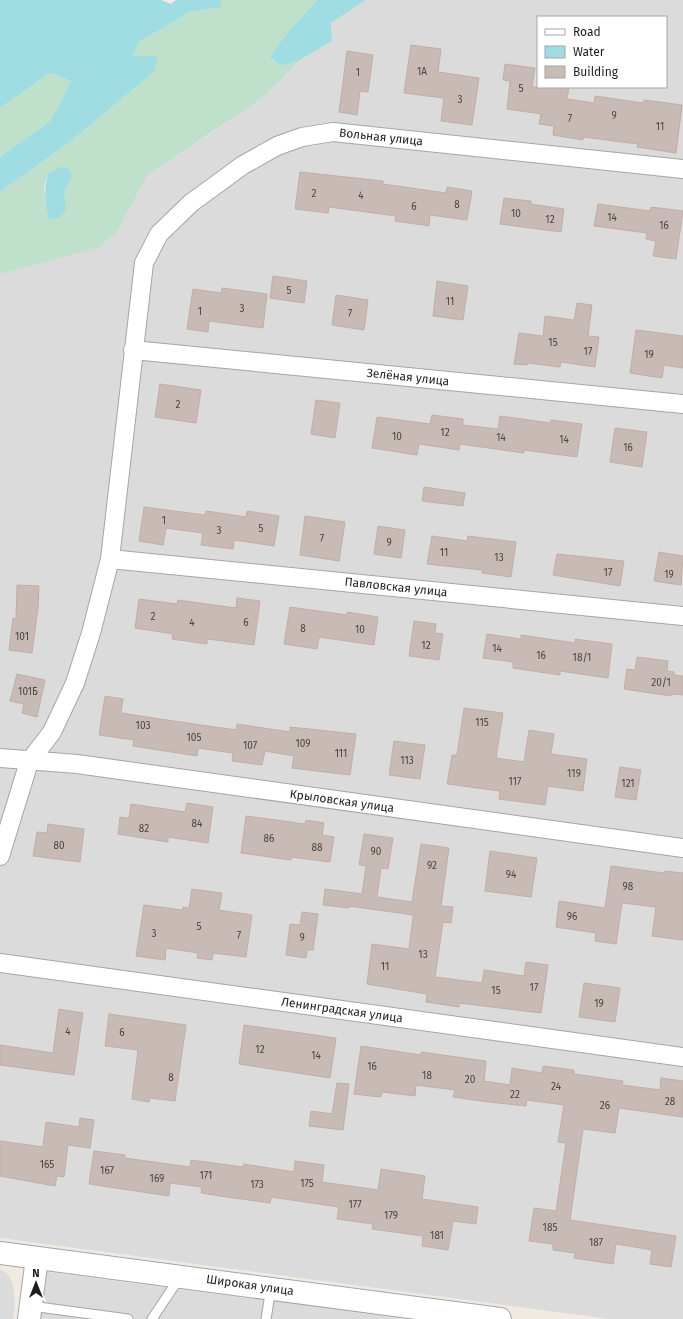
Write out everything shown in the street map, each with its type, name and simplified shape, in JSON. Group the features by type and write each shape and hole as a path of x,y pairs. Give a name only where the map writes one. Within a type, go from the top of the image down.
{"street":[{"name":"Вольная улица","path":"29,762 52,732 75,683 91,633 110,559 144,262 159,234 192,204 243,165 277,146 302,137 333,132 683,169"},
{"name":"Зелёная улица","path":"133,350 683,404"},
{"name":"Павловская улица","path":"110,559 683,616"},
{"name":"Крыловская улица","path":"0,758 29,762 77,764 683,848"},
{"path":"0,856 29,762"},
{"name":"Ленинградская улица","path":"0,964 683,1057"},
{"name":"Широкая улица","path":"0,1253 500,1319"},
{"path":"30,1313 37,1258"}],"lane":[{"path":"152,1319 180,1276"},
{"path":"266,1319 270,1288"},
{"path":"30,1313 128,1319"}],"shaded area":[{"path":"366,0 683,0 683,1319 609,1319 0,1238 0,274 28,266 118,230 147,176 219,128 282,79 300,60 332,41 331,23"},
{"path":"0,1269 8,1274 13,1284 15,1305 13,1319 0,1319"},
{"path":"47,1272 406,1319 39,1319"}],"green space":[{"path":"220,0 317,0 287,33 269,57 282,66 300,60 282,79 256,102 147,176 118,230 99,247 0,274 0,192 71,141 154,72 131,56 139,42 190,12 220,7","holes":["48,173 67,185 64,192 46,208 44,187"]},
{"path":"50,73 71,81 50,121 0,157 0,108"}],"water":[{"path":"0,0 161,0 171,4 176,0 220,0 221,7 190,12 139,42 132,56 158,56 154,72 71,141 0,192 0,157 50,121 71,81 50,73 0,108"},
{"path":"317,0 366,0 331,23 332,41 300,60 282,66 269,57 287,33"},
{"path":"60,167 69,168 72,178 64,192 66,211 59,218 49,219 45,202 45,190 48,173"}],"building":[{"path":"411,45 441,49 438,72 479,78 472,125 441,121 444,98 404,93"},
{"path":"347,51 373,55 368,92 360,91 357,115 339,112"},
{"path":"505,64 535,68 532,87 569,88 567,99 594,103 595,96 643,103 644,100 682,105 676,153 637,147 638,144 583,137 583,140 553,135 554,126 539,124 541,114 507,109 510,81 503,80"},
{"path":"300,172 383,181 383,184 446,193 447,187 472,191 467,220 430,215 429,226 395,221 396,216 329,207 328,213 295,209"},
{"path":"504,198 531,201 531,204 564,209 561,232 500,224"},
{"path":"598,204 650,211 651,207 683,211 676,259 653,256 656,241 646,239 647,233 594,226"},
{"path":"273,276 307,281 304,303 270,298"},
{"path":"437,281 468,286 463,320 433,316"},
{"path":"222,288 267,294 263,328 209,321 208,332 187,329 193,289 221,293"},
{"path":"336,295 368,300 364,330 332,325"},
{"path":"577,303 592,305 588,336 599,337 595,367 561,362 560,367 528,363 527,365 514,364 519,333 543,336 545,316 574,320"},
{"path":"636,330 683,336 683,368 664,365 662,378 630,373"},
{"path":"160,384 201,390 196,423 155,417"},
{"path":"316,400 340,403 335,438 311,434"},
{"path":"432,415 463,419 463,425 498,429 500,416 551,423 551,420 582,424 577,457 524,450 524,453 460,444 459,450 419,444 417,455 372,448 377,417 430,424"},
{"path":"615,428 647,432 642,467 610,462"},
{"path":"424,487 465,493 463,506 422,501"},
{"path":"144,507 205,515 206,511 246,517 247,511 279,516 274,546 234,540 233,549 201,545 203,533 166,528 163,545 139,541"},
{"path":"305,516 345,522 339,561 300,555"},
{"path":"378,526 405,530 401,558 374,554"},
{"path":"432,536 467,541 468,536 516,542 511,577 482,573 482,570 427,564"},
{"path":"659,552 683,556 681,585 654,581"},
{"path":"557,554 624,561 620,586 553,575"},
{"path":"17,585 39,586 38,608 32,653 9,650 13,618 16,619"},
{"path":"237,598 260,601 254,645 207,639 207,644 172,639 173,634 135,628 139,599 177,604 178,600 236,608"},
{"path":"290,607 347,615 347,612 378,617 374,645 319,637 317,649 284,644"},
{"path":"414,621 436,624 435,633 443,634 439,660 409,656"},
{"path":"487,634 521,639 521,635 575,643 575,639 612,644 608,678 560,671 560,675 513,668 513,662 483,658"},
{"path":"637,657 668,661 667,671 674,672 674,675 683,676 683,695 671,694 671,696 624,689 627,669 635,670"},
{"path":"17,674 45,680 37,717 22,713 24,704 10,701"},
{"path":"105,696 123,699 121,713 160,719 236,730 237,724 290,732 290,727 356,734 350,775 292,768 294,756 265,751 262,765 232,761 233,753 198,748 197,756 133,746 134,740 99,735"},
{"path":"464,708 503,713 496,758 524,762 529,730 554,734 551,754 587,759 583,791 548,786 545,805 499,799 500,791 447,784 452,755 457,755"},
{"path":"394,741 425,745 420,779 389,775"},
{"path":"620,767 641,770 636,800 615,797"},
{"path":"187,803 213,807 208,843 168,837 168,842 118,834 120,817 129,818 131,804 185,812"},
{"path":"246,816 305,824 306,820 324,823 322,835 334,837 330,862 291,857 291,860 241,853"},
{"path":"48,824 84,829 80,862 33,856 37,832 47,833"},
{"path":"364,834 393,838 388,869 381,868 377,897 412,902 421,844 449,848 441,906 453,907 451,923 443,922 435,977 482,983 484,970 524,976 526,962 548,965 541,1013 459,1003 459,1007 426,1002 427,994 367,984 372,944 409,949 413,915 349,906 349,908 323,905 325,889 362,894 366,866 359,865"},
{"path":"490,851 537,858 531,897 485,891"},
{"path":"611,866 664,873 665,871 683,873 683,940 652,936 656,907 622,903 616,944 595,941 596,933 556,927 559,901 605,908"},
{"path":"192,889 222,893 219,910 252,915 246,957 213,953 212,960 197,958 198,953 166,948 165,960 136,956 144,905 183,910 183,907 189,908"},
{"path":"302,912 318,914 313,950 307,950 306,958 286,955 290,924 300,925"},
{"path":"584,983 620,988 615,1022 579,1017"},
{"path":"59,1009 83,1013 74,1075 0,1065 0,1045 53,1053"},
{"path":"109,1014 186,1025 175,1101 150,1098 149,1102 132,1099 138,1050 105,1046"},
{"path":"244,1025 336,1038 330,1078 239,1064"},
{"path":"361,1046 421,1055 421,1052 486,1061 484,1081 510,1085 512,1068 542,1073 543,1066 574,1070 574,1074 623,1081 622,1085 660,1090 661,1078 683,1081 683,1117 619,1108 615,1133 583,1129 570,1220 676,1236 671,1267 650,1264 652,1250 616,1244 613,1264 574,1258 575,1253 553,1250 553,1244 529,1241 534,1208 556,1211 566,1143 558,1142 564,1105 527,1100 526,1106 481,1101 453,1097 455,1090 416,1085 415,1096 382,1092 381,1097 354,1094"},
{"path":"337,1083 349,1084 343,1130 309,1126 311,1111 332,1114"},
{"path":"80,1118 94,1120 90,1148 68,1145 64,1177 57,1176 55,1186 0,1176 0,1141 43,1147 46,1122 79,1127"},
{"path":"94,1151 125,1155 125,1158 190,1167 191,1160 243,1167 244,1164 294,1172 295,1161 324,1165 322,1182 378,1190 381,1169 425,1176 422,1199 478,1207 476,1224 453,1221 448,1250 422,1246 423,1236 372,1229 373,1224 337,1219 339,1207 271,1197 270,1203 220,1196 201,1193 202,1187 170,1183 169,1196 89,1184"}]}
